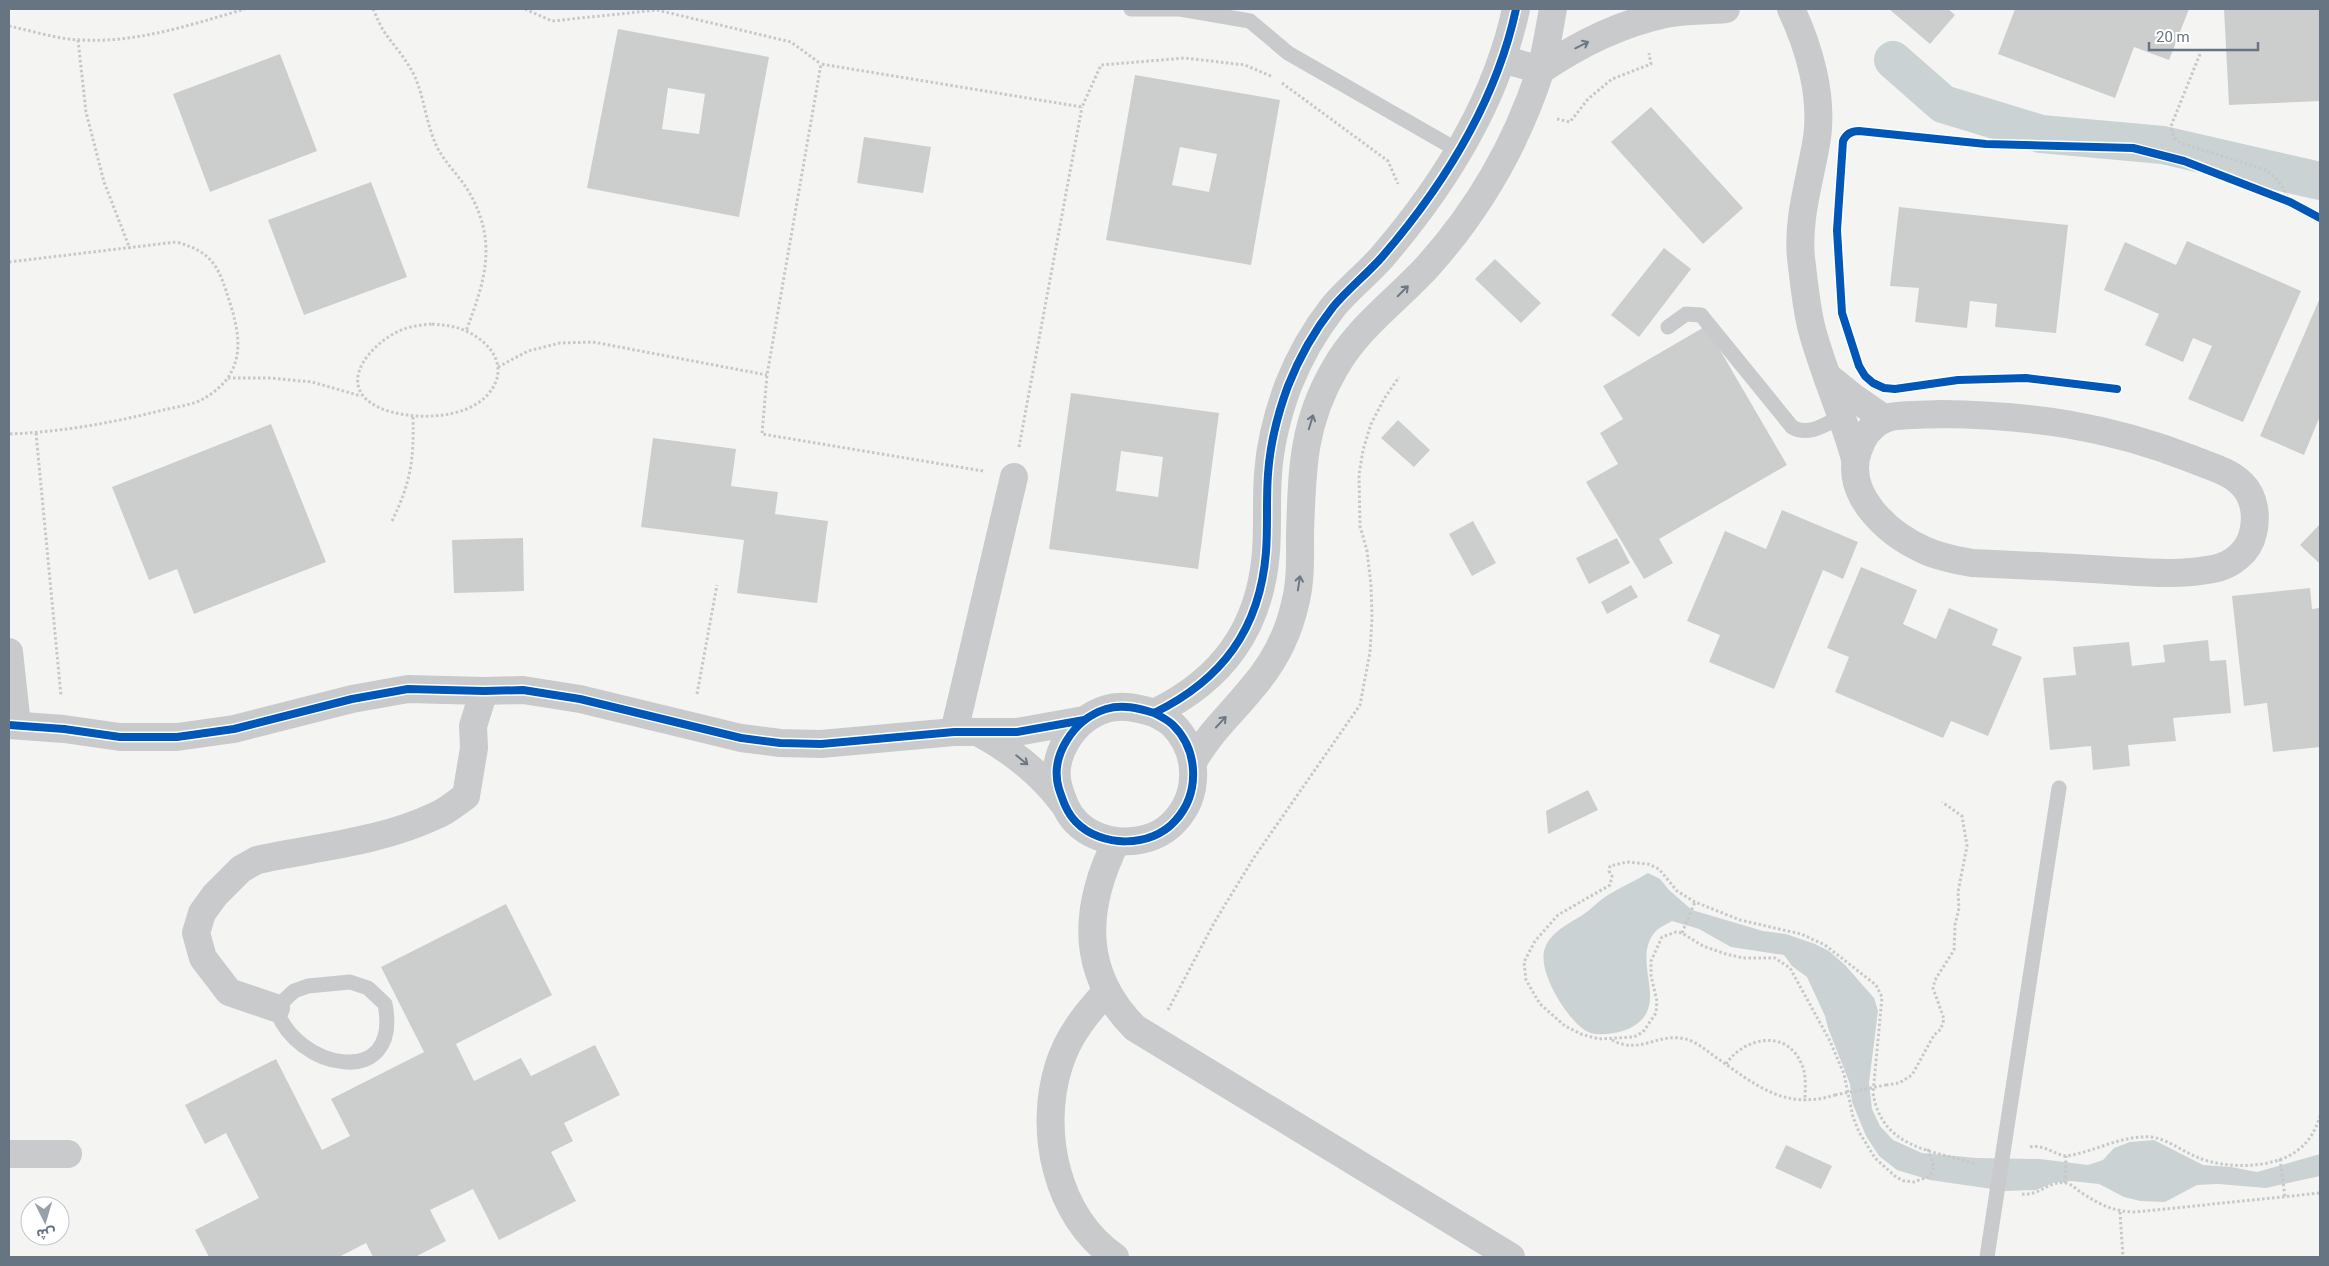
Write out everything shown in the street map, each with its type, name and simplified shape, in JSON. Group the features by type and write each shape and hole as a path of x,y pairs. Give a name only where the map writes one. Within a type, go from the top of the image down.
{"street":[{"path":"1193,762 1216,726 1257,681 1271,662 1286,634 1296,603 1300,571 1304,454 1308,433 1321,395 1335,367 1351,344 1369,323 1428,266 1462,226 1491,182 1516,136 1525,112 1540,70 1553,9"},
{"path":"1502,59 1540,70 1570,51 1601,35 1656,14 1726,9"},
{"path":"1791,9 1809,54 1814,80 1817,136 1807,181 1801,256 1812,328 1855,459 1858,489 1866,503 1882,521 1902,537 1923,550 1947,558 1972,563 2172,573 2214,569 2231,563 2244,551 2253,536 2256,518 2253,501 2244,485 2230,474 2162,447 2108,431 1997,414 1941,414 1885,418 1866,434 1855,459"},
{"path":"1154,712 1198,688 1216,672 1236,646 1256,606 1266,553 1268,473 1275,428 1289,385 1308,344 1334,307 1381,258 1418,213 1459,151 1484,106 1502,59 1511,13"},
{"path":"1826,375 1853,397 1885,418"},
{"path":"1289,385 1321,395"},
{"path":"954,732 1014,477"},
{"path":"9,652 13,725 64,729 120,737 177,737 234,730 352,699 408,689 523,690 580,699 741,738 804,744 954,732 981,734 1017,732 1084,720 1106,709 1130,706 1154,712 1172,724 1186,741 1193,762 1192,794 1175,821 1149,839 1116,842 1095,836 1077,823 1051,788 1030,766 1001,745 981,734"},
{"path":"276,1008 229,992 203,958 196,933 202,913 241,869 257,860 374,837 410,827 439,814 466,796 474,748 473,726 484,691"},
{"path":"1064,805 1057,782 1058,758 1068,737 1084,720"},
{"path":"1116,842 1096,892 1092,920 1092,947 1097,970 1106,992 1118,1012 1136,1028 1503,1255"},
{"path":"1106,992 1085,1015 1070,1039 1059,1065 1050,1120 1052,1149 1058,1176 1070,1204 1087,1230 1115,1257"},
{"path":"9,1154 68,1154"}],"lane":[{"path":"1131,9 1180,9 1250,21 1288,53 1459,151"},
{"path":"1668,327 1686,314 1701,315 1792,427 1799,431 1808,432 1842,416"},
{"path":"1987,1257 2059,788"},
{"path":"350,982 368,988 385,1004 388,1034 382,1046 374,1053 363,1060 348,1064 326,1058 305,1048 280,1022 276,1008 294,991 308,986 350,982"}],"path":[{"path":"9,26 78,40 116,41 156,35 245,9"},
{"path":"373,9 384,31 402,54 415,78 428,128 439,150 469,192 482,222 487,255 482,287 466,331"},
{"path":"525,9 552,21 657,10 791,42 821,64 1082,107"},
{"path":"1525,112 1570,122 1588,100 1612,79 1651,64 1656,14"},
{"path":"78,40 86,112 104,182 130,249"},
{"path":"2200,54 2172,126 2172,134 2184,144 2266,170 2276,177 2294,204"},
{"path":"821,64 767,375 762,434 1014,477 1082,107 1101,65 1185,58 1245,65 1276,78 1388,161 1398,182 1398,190"},
{"path":"2282,199 2294,204"},
{"path":"9,262 176,242 194,247 210,259 221,274 238,331 238,351 228,378 220,388 203,399 98,425 36,433 9,434"},
{"path":"432,324 466,331 491,348 498,359 498,367 494,386 489,394 481,400 453,412 413,417 386,410 368,402 361,396 357,388 357,379 368,357 384,340 399,331 415,326 432,324"},
{"path":"498,367 536,349 560,343 593,342 767,375"},
{"path":"1154,1039 1182,980 1219,915 1254,859 1360,705 1370,652 1372,618 1367,551 1360,526 1359,476 1363,450 1371,424 1399,377"},
{"path":"228,378 270,378 312,382 361,396"},
{"path":"392,521 410,480 414,458 413,417"},
{"path":"36,433 64,729"},
{"path":"691,727 717,585"},
{"path":"1942,802 1962,816 1967,846 1958,892 1959,914 1955,925 1954,950 1935,980 1933,988 1944,1019 1941,1029 1934,1035 1912,1075 1899,1083 1886,1085 1835,1096 1805,1101 1771,1094 1753,1084 1701,1046 1688,1040 1660,1039 1630,1047 1611,1040 1581,1034 1565,1026 1540,1004 1526,980 1524,962 1534,941 1558,915 1607,888 1612,881 1609,867 1619,863 1648,864 1660,869 1677,891 1695,902 1740,920 1801,934 1825,945 1876,985 1882,997 1874,1086 1876,1108 1882,1122 1891,1133 1903,1142 2000,1171"},
{"path":"1682,933 1695,902"},
{"path":"1611,1040 1634,1037 1643,1032 1651,1023 1656,1013 1657,1001 1651,976 1651,961 1662,937 1669,932 1682,933 1703,946 1726,954 1743,958 1775,958 1790,968 1830,1041 1844,1074 1853,1117 1866,1145 1875,1158 1896,1177 1904,1181 1923,1180 1930,1176 1934,1167 1928,1149"},
{"path":"1726,1064 1732,1055 1750,1043 1762,1039 1775,1041 1787,1046 1795,1052 1804,1072 1805,1101"},
{"path":"2032,1146 2045,1148 2058,1155 2066,1156 2138,1137 2154,1138 2201,1159 2219,1164 2247,1165 2280,1159 2298,1150 2308,1141 2320,1116"},
{"path":"2065,1183 2066,1156"},
{"path":"2280,1159 2284,1197"},
{"path":"2022,1194 2030,1195 2055,1183 2065,1183 2110,1209 2120,1212 2136,1212 2320,1193"},
{"path":"2120,1212 2123,1257"}],"shaded area":[{"path":"1648,873 1660,879 1669,890 1692,910 1763,931 1786,934 1815,944 1829,951 1845,965 1874,998 1878,1011 1869,1083 1872,1109 1880,1126 1893,1140 1922,1153 1977,1158 2040,1159 2088,1165 2103,1160 2114,1148 2130,1142 2154,1140 2203,1165 2231,1167 2257,1172 2320,1154 2320,1176 2266,1188 2218,1184 2197,1185 2165,1202 2140,1201 2124,1197 2099,1184 2071,1181 2053,1183 2036,1190 2006,1191 1930,1180 1897,1170 1879,1156 1866,1136 1852,1102 1850,1084 1825,1016 1807,977 1792,966 1784,955 1731,947 1699,929 1672,921 1656,931 1649,943 1646,955 1650,995 1649,1007 1643,1018 1632,1027 1623,1031 1610,1034 1588,1032 1563,1007 1549,982 1543,958 1545,948 1551,937 1560,929 1585,914 1608,895"}],"building":[{"path":"1889,9 1948,9 1955,15 1930,44"},
{"path":"2015,9 2189,9 2169,60 2134,47 2115,98 1998,54"},
{"path":"2224,9 2320,9 2320,101 2229,105"},
{"path":"618,29 769,57 739,217 587,188","holes":["668,88 705,94 699,134 662,129"]},
{"path":"280,54 317,151 210,192 173,94"},
{"path":"1135,75 1280,100 1251,265 1106,240","holes":["1180,147 1217,154 1209,192 1172,185"]},
{"path":"1651,107 1743,208 1703,244 1611,142"},
{"path":"864,137 931,147 923,193 857,183"},
{"path":"371,182 407,277 304,315 268,220"},
{"path":"1899,207 2068,225 2056,333 1995,327 1997,304 1970,301 1967,328 1915,322 1919,288 1890,286"},
{"path":"2187,241 2301,291 2243,422 2188,399 2212,346 2193,338 2183,362 2145,345 2159,314 2104,290 2125,242 2176,265"},
{"path":"1664,248 1691,269 1639,337 1611,315"},
{"path":"1495,259 1541,303 1521,323 1475,279"},
{"path":"2320,298 2320,416 2304,455 2260,436"},
{"path":"1706,326 1787,465 1659,539 1673,563 1644,579 1586,482 1618,464 1600,433 1623,419 1603,386"},
{"path":"1071,393 1219,413 1198,569 1049,549","holes":["1121,451 1163,457 1158,497 1116,491"]},
{"path":"1398,420 1430,450 1414,467 1381,438"},
{"path":"271,424 326,562 194,614 177,569 149,580 112,487"},
{"path":"653,438 736,449 731,486 778,492 775,514 828,521 817,603 737,593 744,540 641,527"},
{"path":"1782,510 1858,542 1843,579 1823,570 1774,689 1709,662 1720,635 1687,621 1725,531 1766,549"},
{"path":"1473,521 1496,563 1472,576 1449,534"},
{"path":"2320,524 2320,564 2300,545"},
{"path":"523,538 524,591 454,593 452,540"},
{"path":"1617,538 1630,563 1589,584 1576,558"},
{"path":"1861,567 1917,590 1903,624 1936,639 1949,608 1998,629 1992,645 2022,657 1988,736 1951,721 1943,738 1835,692 1849,657 1827,648"},
{"path":"1631,585 1638,597 1607,614 1601,602"},
{"path":"2310,588 2312,609 2320,608 2320,747 2273,752 2267,703 2244,706 2232,596"},
{"path":"2208,640 2210,661 2226,660 2231,713 2173,718 2176,741 2128,745 2130,766 2093,770 2091,746 2050,750 2043,678 2076,675 2073,647 2129,642 2132,666 2165,662 2163,645"},
{"path":"1588,790 1598,810 1548,834 1546,811"},
{"path":"506,904 552,995 456,1044 474,1081 521,1058 531,1076 595,1045 620,1095 564,1123 573,1141 551,1152 576,1201 499,1240 473,1189 430,1210 446,1241 415,1257 373,1257 366,1243 339,1257 209,1257 195,1230 259,1198 226,1133 205,1144 185,1105 276,1059 322,1150 350,1136 331,1099 424,1052 381,967"},
{"path":"1786,1145 1832,1166 1821,1189 1775,1168"}],"waterway":[{"path":"1893,60 1943,104 2041,134 2163,145 2320,181"}],"cycle path":[{"path":"1154,713 1171,723 1182,735 1192,760 1192,786 1183,810 1165,830 1140,840 1112,840 1086,831 1070,815 1059,789 1058,764 1067,740 1084,721 1106,709 1130,707 1154,713 1178,700 1218,668 1246,628 1256,605 1262,580 1267,533 1267,484 1275,429 1292,376 1308,345 1333,307 1382,257 1405,229 1426,201 1465,141 1495,77 1516,9"},
{"path":"2117,389 2026,378 1958,380 1895,389 1884,388 1873,383 1865,376 1859,366 1842,313 1837,230 1843,141 1846,136 1851,132 1859,131 1986,144 2133,148 2184,161 2290,202 2320,218"},
{"path":"9,725 64,729 120,737 177,737 234,729 352,699 408,689 523,690 580,699 741,738 780,743 821,744 954,732 1017,732 1084,720"}]}
